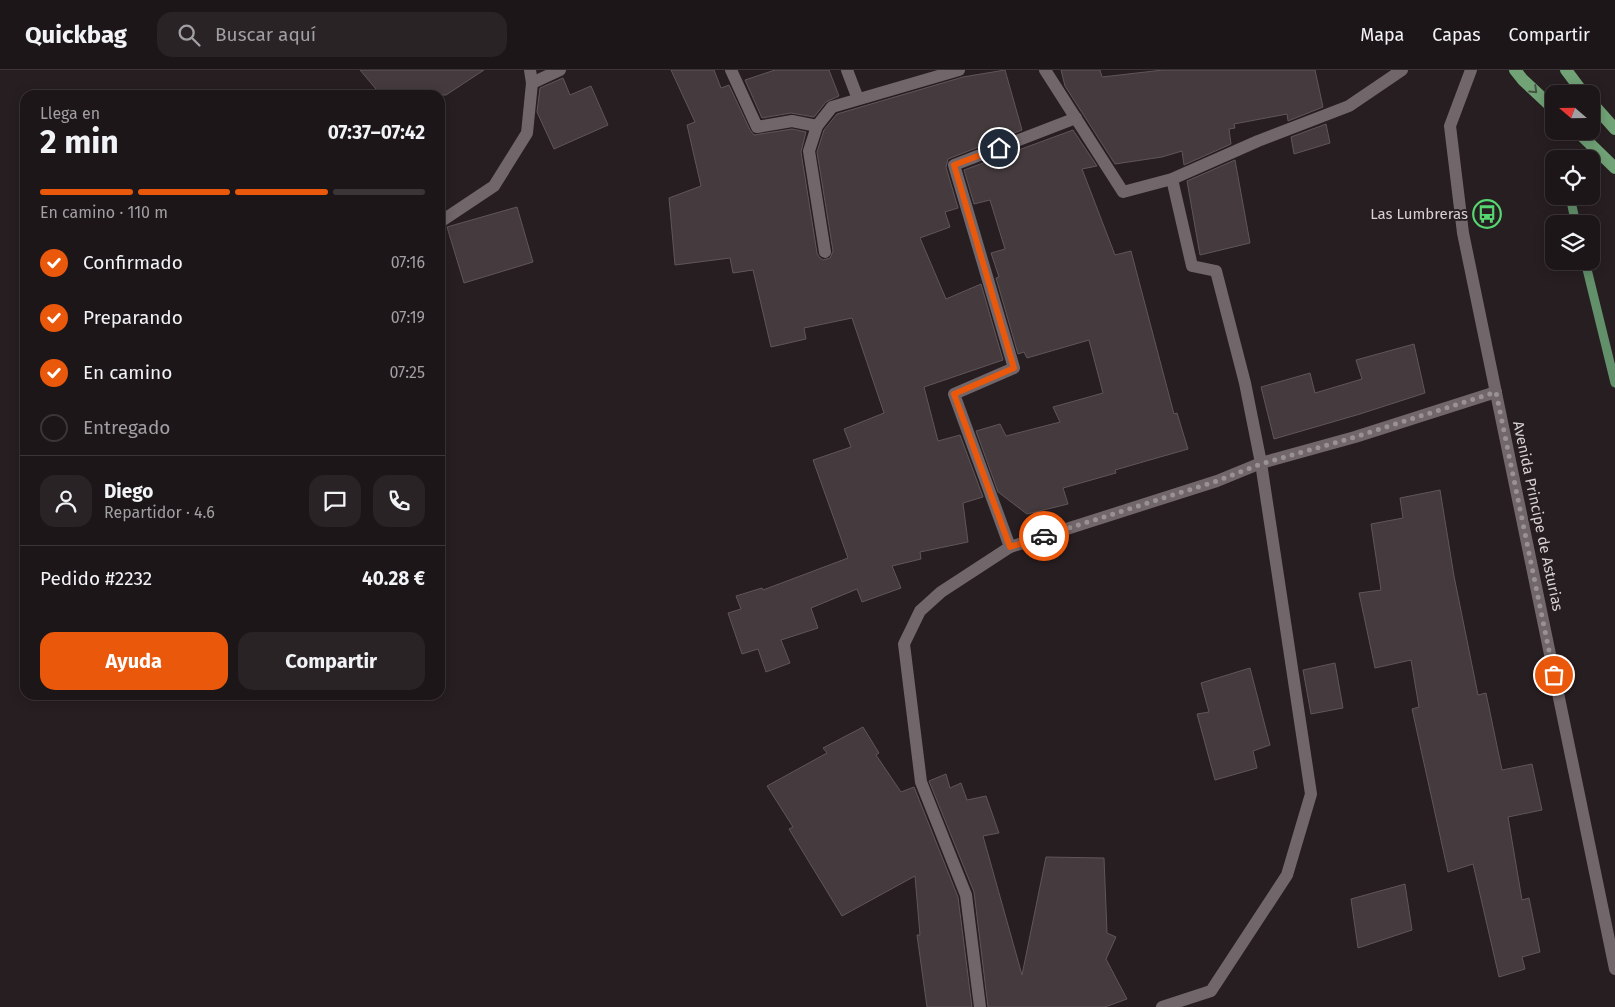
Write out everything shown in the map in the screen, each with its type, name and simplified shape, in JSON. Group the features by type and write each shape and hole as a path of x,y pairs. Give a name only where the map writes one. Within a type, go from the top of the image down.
{"main road":[{"path":"1515,70 1545,101"},
{"path":"1566,70 1577,85"},
{"path":"1600,112 1615,129"},
{"path":"1586,140 1615,168"}],"street":[{"path":"445,219 494,186 526,133 531,76 560,70"},
{"path":"731,70 757,127 792,121 817,126"},
{"path":"847,70 858,99"},
{"path":"825,252 809,151 817,126 832,107 960,70"},
{"path":"1045,70 1123,192 1172,178 1258,141 1349,106 1402,70"},
{"name":"Avenida Principe de Asturias","path":"1471,70 1450,126 1462,234 1615,969"},
{"path":"1010,547 954,394 1014,368 954,165 1076,118"},
{"path":"1162,1007 1211,991 1287,875 1311,794 1261,464 1244,384 1216,271 1192,266 1172,178"},
{"path":"980,1007 966,895 921,782 904,644 920,611 941,592 1010,547 1217,481 1261,464 1355,437 1496,392"}],"building":[{"path":"360,70 484,70 446,95 445,90 377,90"},
{"path":"671,70 714,70 721,88 729,85 754,135 792,129 806,132 801,152 817,253 823,260 830,258 833,251 817,152 824,130 837,114 963,77 1005,70 1022,130 948,159 946,167 958,208 945,212 950,227 920,238 946,299 981,284 1003,360 924,387 938,441 960,435 983,497 963,503 968,542 920,552 921,559 892,566 901,588 862,602 857,589 811,608 818,628 781,640 790,663 766,672 758,649 742,654 728,613 741,609 736,596 762,588 763,590 848,558 813,460 851,447 844,429 884,413 852,318 804,328 806,339 771,347 753,270 733,273 730,258 675,265 669,198 701,186 687,125 695,122"},
{"path":"775,70 829,70 839,96 826,102 814,117 791,113 762,118 745,80"},
{"path":"1061,70 1100,70 1102,77 1163,70 1315,70 1323,107 1288,121 1287,114 1234,124 1235,128 1229,129 1231,144 1184,165 1182,151 1162,157 1115,164 1065,86"},
{"path":"563,78 570,95 591,86 608,125 554,149 537,112 540,88"},
{"path":"1326,124 1330,143 1294,154 1291,137"},
{"path":"1073,130 1097,166 1082,169 1115,255 1131,251 1174,414 1177,413 1188,449 1115,470 1116,473 1063,488 1068,504 1027,514 998,492 976,431 1000,424 1006,436 1060,422 1053,407 1103,393 1089,340 1027,358 1024,352 1018,354 996,278 999,277 991,253 1005,249 990,200 974,204 964,170"},
{"path":"1235,160 1250,243 1200,255 1187,181"},
{"path":"517,207 533,262 464,283 447,227"},
{"path":"1414,344 1425,393 1274,439 1261,387 1310,373 1315,393 1362,379 1356,360"},
{"path":"1440,490 1454,576 1478,695 1486,693 1502,770 1532,764 1542,810 1508,817 1522,900 1529,898 1540,952 1522,957 1525,969 1499,977 1473,864 1448,872 1412,709 1419,707 1411,660 1375,668 1359,593 1381,590 1371,524 1403,518 1400,498"},
{"path":"1335,663 1343,708 1311,714 1303,670"},
{"path":"1250,668 1270,745 1253,751 1257,768 1215,780 1197,714 1209,712 1201,683"},
{"path":"863,727 879,753 876,755 901,792 914,787 958,897 972,1007 927,1007 917,935 920,935 915,876 842,916 789,829 793,827 767,786 827,753 823,748"},
{"path":"946,774 950,788 961,783 967,800 986,796 999,833 983,836 1022,975 1046,857 1104,858 1107,933 1116,937 1106,959 1127,999 1105,1007 988,1007 974,892 929,781"},
{"path":"1405,884 1412,930 1358,948 1351,899"}],"waterway":[{"path":"1572,206 1574,215"},
{"path":"1587,270 1615,383"}],"way so far":[{"path":"1044,536 1217,481 1261,464 1355,437 1496,392 1554,675"}],"place":[{"name":"Las Lumbreras","path":"1487,214"}],"route":[{"path":"999,148 954,165 979,244 1014,368 954,394 1010,547 1044,536"}]}
